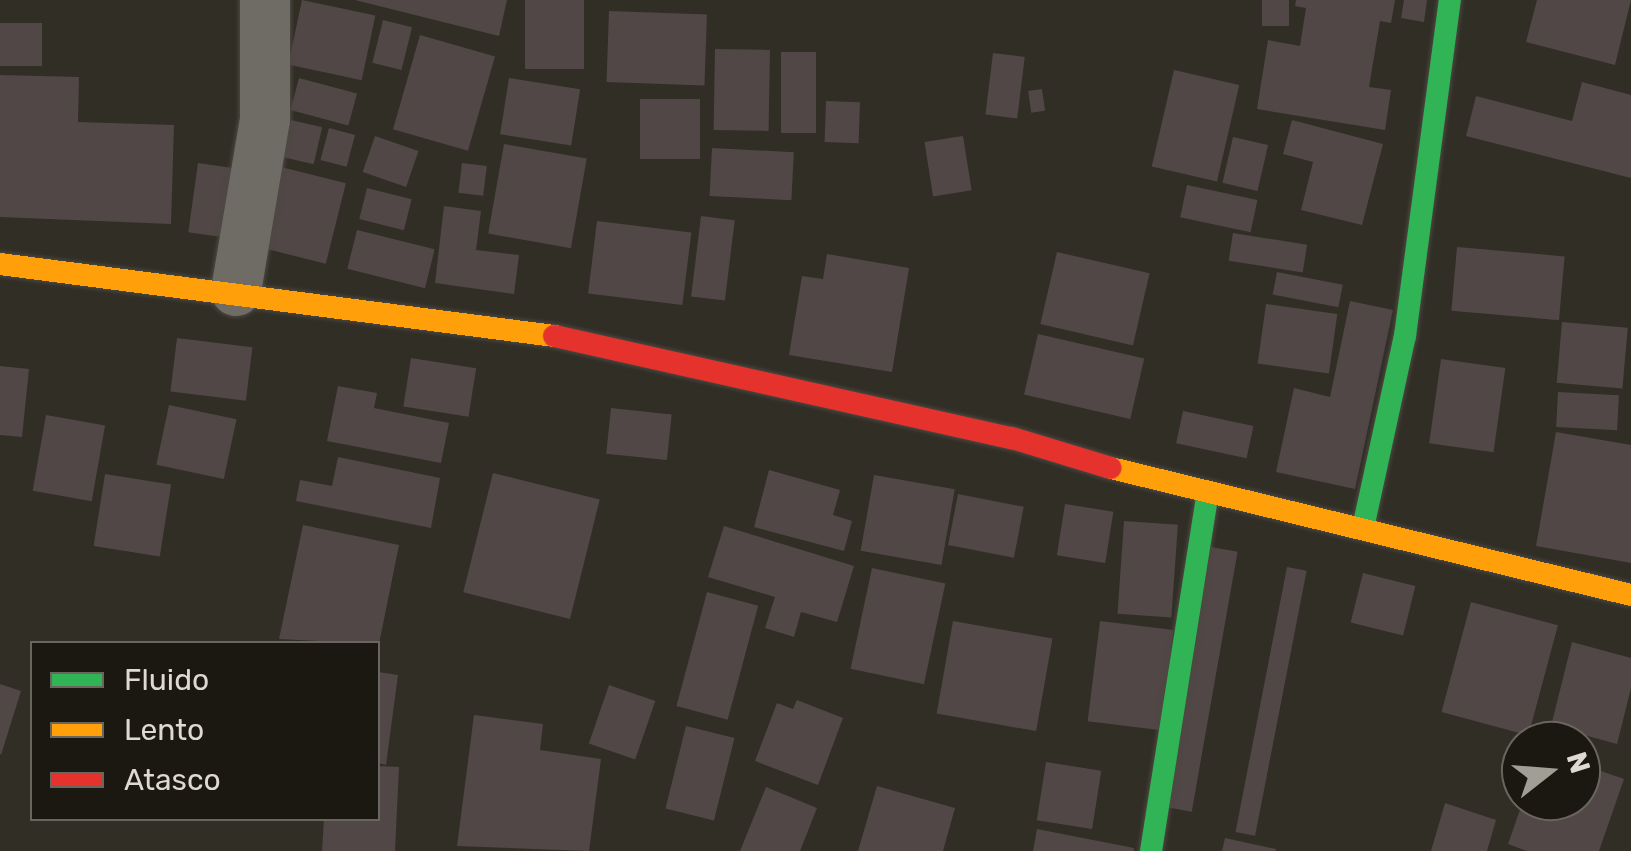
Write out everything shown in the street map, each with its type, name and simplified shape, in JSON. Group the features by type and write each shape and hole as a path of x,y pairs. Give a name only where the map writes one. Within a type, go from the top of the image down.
{"street":[{"path":"236,291 265,120 265,0"},
{"path":"1363,528 1405,336 1450,0"},
{"path":"0,264 532,331 1012,438 1206,496 1363,528 1631,596"},
{"path":"1151,851 1206,496"}],"building":[{"path":"302,0 375,16 362,80 288,65"},
{"path":"355,0 507,0 499,36"},
{"path":"525,0 584,0 584,69 525,69"},
{"path":"1262,0 1289,0 1289,26 1262,26"},
{"path":"1296,0 1395,0 1391,23 1380,21 1369,87 1391,90 1385,130 1257,109 1268,40 1300,46 1306,8 1295,6"},
{"path":"1404,0 1427,0 1424,22 1401,18"},
{"path":"1537,0 1631,0 1615,65 1526,42"},
{"path":"609,11 707,14 704,85 607,82"},
{"path":"383,20 412,27 401,70 372,63"},
{"path":"0,23 42,23 42,66 0,66"},
{"path":"420,35 495,56 468,151 393,129"},
{"path":"715,49 770,50 769,131 714,130"},
{"path":"781,52 816,52 816,133 781,133"},
{"path":"993,53 1025,57 1017,118 985,115"},
{"path":"1174,70 1239,85 1217,182 1152,166"},
{"path":"0,75 79,77 78,122 174,125 171,224 0,217"},
{"path":"299,78 357,94 348,125 290,110"},
{"path":"509,78 580,89 571,146 500,134"},
{"path":"1582,82 1631,95 1631,178 1466,136 1476,96 1572,121"},
{"path":"1042,89 1045,111 1031,113 1028,91"},
{"path":"640,99 700,99 700,159 640,159"},
{"path":"826,101 860,102 859,143 825,142"},
{"path":"291,120 322,127 314,164 282,157"},
{"path":"1292,120 1383,144 1362,225 1301,210 1313,162 1283,154"},
{"path":"329,128 355,135 347,167 320,160"},
{"path":"375,136 418,151 406,187 363,172"},
{"path":"963,136 972,190 933,196 924,142"},
{"path":"1233,137 1268,145 1258,191 1222,183"},
{"path":"504,144 587,159 571,248 488,234"},
{"path":"712,148 794,152 791,200 709,196"},
{"path":"198,163 235,168 225,237 188,232"},
{"path":"462,163 487,166 483,196 458,193"},
{"path":"277,166 346,183 326,264 257,247"},
{"path":"1187,185 1257,200 1251,232 1180,217"},
{"path":"367,188 412,199 404,230 359,219"},
{"path":"444,206 481,211 476,250 519,255 514,294 435,283"},
{"path":"701,216 735,220 725,301 691,296"},
{"path":"597,221 691,233 682,305 588,293"},
{"path":"357,230 435,249 425,288 347,269"},
{"path":"1233,233 1307,245 1303,272 1229,261"},
{"path":"1457,247 1565,256 1559,320 1451,311"},
{"path":"1057,252 1150,273 1133,345 1040,324"},
{"path":"827,254 909,268 892,372 789,355 802,276 823,279"},
{"path":"1277,272 1343,285 1338,307 1273,295"},
{"path":"1350,301 1393,310 1355,489 1276,472 1294,388 1330,397"},
{"path":"1266,304 1337,314 1329,373 1258,363"},
{"path":"1562,322 1628,328 1622,389 1557,383"},
{"path":"1038,334 1144,359 1130,419 1024,394"},
{"path":"177,338 252,347 246,401 170,392"},
{"path":"411,358 476,368 469,417 403,406"},
{"path":"1441,359 1505,368 1494,452 1429,443"},
{"path":"0,366 29,369 22,437 0,435"},
{"path":"338,386 377,393 374,408 449,423 441,463 327,441"},
{"path":"1558,392 1619,395 1617,430 1556,427"},
{"path":"169,405 236,419 224,479 156,465"},
{"path":"611,408 672,414 667,460 606,454"},
{"path":"1183,411 1253,426 1247,458 1176,443"},
{"path":"46,415 105,425 92,501 33,491"},
{"path":"1556,432 1631,445 1631,563 1536,546"},
{"path":"338,457 440,478 431,528 296,501 300,480 332,486"},
{"path":"769,470 840,490 833,515 852,521 844,551 754,527"},
{"path":"493,473 600,500 570,619 463,592"},
{"path":"105,474 171,484 160,557 94,546"},
{"path":"874,475 955,489 941,565 861,551"},
{"path":"958,494 1024,507 1014,558 948,545"},
{"path":"1065,504 1113,512 1105,563 1057,555"},
{"path":"1124,521 1178,525 1171,618 1118,614"},
{"path":"303,525 399,545 380,641 279,639"},
{"path":"724,526 854,566 837,622 801,612 794,637 765,628 775,597 708,577"},
{"path":"1211,547 1238,552 1192,812 1165,807"},
{"path":"1287,567 1307,571 1255,836 1235,832"},
{"path":"872,568 945,584 924,684 851,669"},
{"path":"1363,573 1415,586 1403,636 1351,622"},
{"path":"707,592 758,606 728,720 676,706"},
{"path":"1471,602 1558,625 1532,721 1501,721 1501,728 1441,712"},
{"path":"953,621 1052,639 1036,731 937,714"},
{"path":"1100,621 1173,630 1161,730 1088,721"},
{"path":"1572,642 1631,658 1631,688 1617,744 1601,740 1601,721 1552,721"},
{"path":"380,672 398,675 386,765 380,764"},
{"path":"0,684 21,691 1,755 0,754"},
{"path":"609,685 655,701 635,760 589,744"},
{"path":"797,700 843,718 818,785 755,761 777,703 793,709"},
{"path":"474,715 543,724 540,750 601,759 589,851 457,846"},
{"path":"686,726 735,738 714,821 665,808"},
{"path":"1046,762 1101,771 1092,829 1037,820"},
{"path":"380,766 399,767 395,851 322,851 324,821 380,821"},
{"path":"1601,771 1624,779 1599,851 1527,851 1508,844 1516,821 1601,821"},
{"path":"877,786 955,808 943,851 858,851"},
{"path":"766,787 817,808 800,851 740,851"},
{"path":"1445,803 1496,820 1487,851 1431,851"},
{"path":"1037,829 1134,848 1134,851 1033,851"},
{"path":"1225,838 1276,849 1276,851 1222,851"}],"traffic: fast":[{"path":"1363,528 1405,336 1450,0"},
{"path":"1151,851 1207,496"}],"traffic: slow":[{"path":"0,264 554,336"},
{"path":"1111,468 1631,595"}],"traffic: jam":[{"path":"554,336 1012,438 1111,468"}]}
